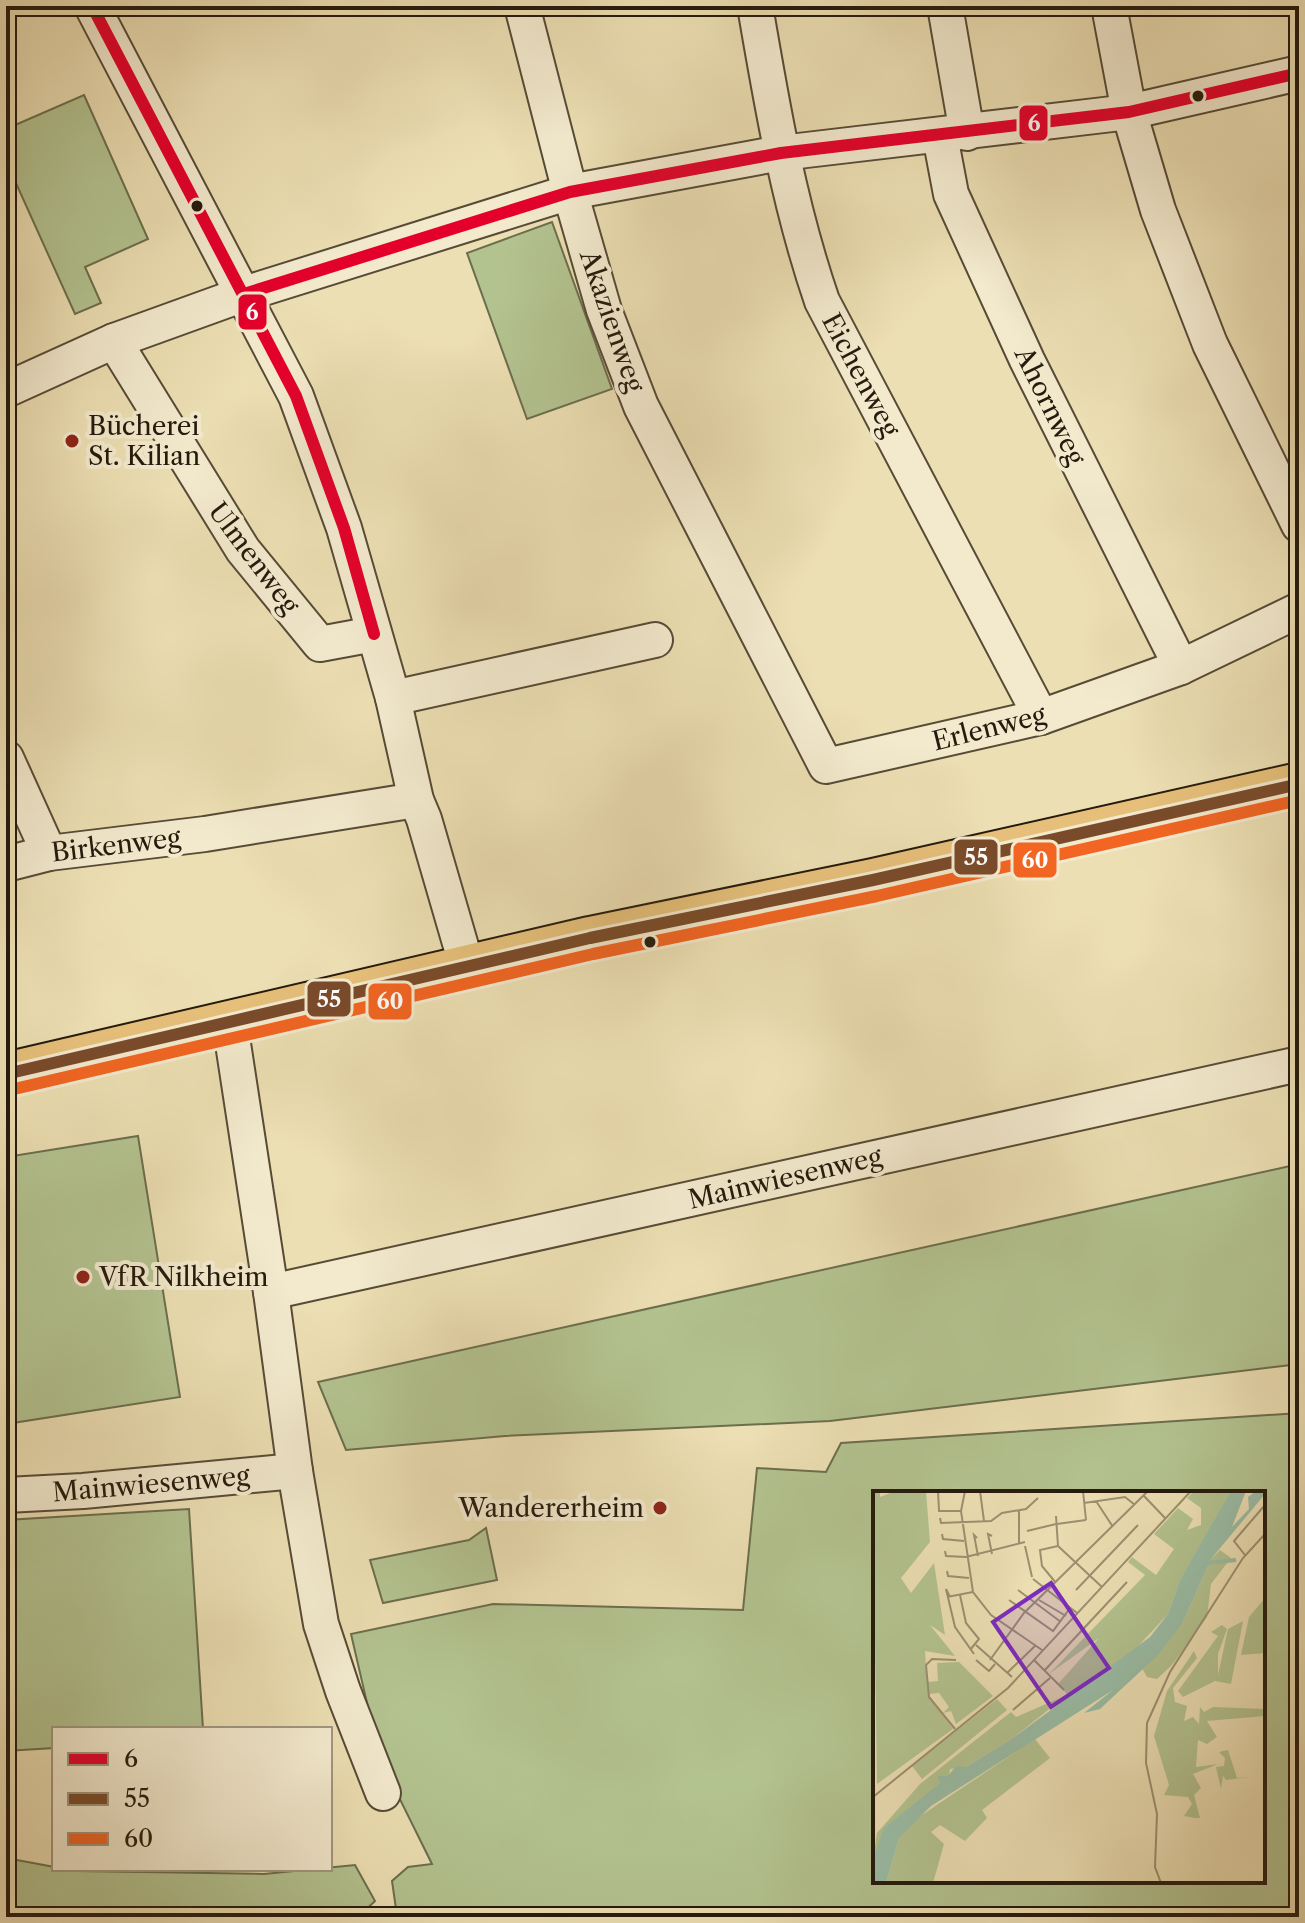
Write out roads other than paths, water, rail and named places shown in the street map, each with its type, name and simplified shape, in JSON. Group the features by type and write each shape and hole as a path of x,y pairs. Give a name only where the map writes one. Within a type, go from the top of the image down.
{"main road":[{"path":"6,1074 590,938 873,880 1299,784"}],"street":[{"path":"92,6 296,396 326,473 393,698 416,800 467,967"},
{"name":"Akazienweg","path":"522,6 604,310 641,406 750,618"},
{"name":"Eichenweg","path":"755,6 781,153 807,257 822,301 1041,717"},
{"name":"Ahornweg","path":"945,6 954,135 951,194 1027,360 1181,667"},
{"path":"1109,6 1129,112 1158,210 1210,344 1299,525"},
{"path":"6,390 114,341 244,294 570,192 781,153 1129,112 1299,73"},
{"name":"Ulmenweg","path":"114,341 243,550 320,644 374,634"},
{"name":"Erlenweg","path":"750,618 826,766 1041,717 1181,667 1299,610"},
{"path":"393,698 655,640"},
{"path":"6,758 49,853"},
{"name":"Birkenweg","path":"6,864 49,853 205,834 416,800"},
{"path":"230,1024 295,1471 321,1624 343,1691 383,1793"},
{"name":"Mainwiesenweg","path":"271,1292 1299,1064"},
{"name":"Mainwiesenweg","path":"6,1495 295,1471"}],"place":[{"name":"Bücherei St. Kilian","path":"72,441"},
{"name":"VfR Nilkheim","path":"83,1277"},
{"name":"Wandererheim","path":"660,1508"}]}
